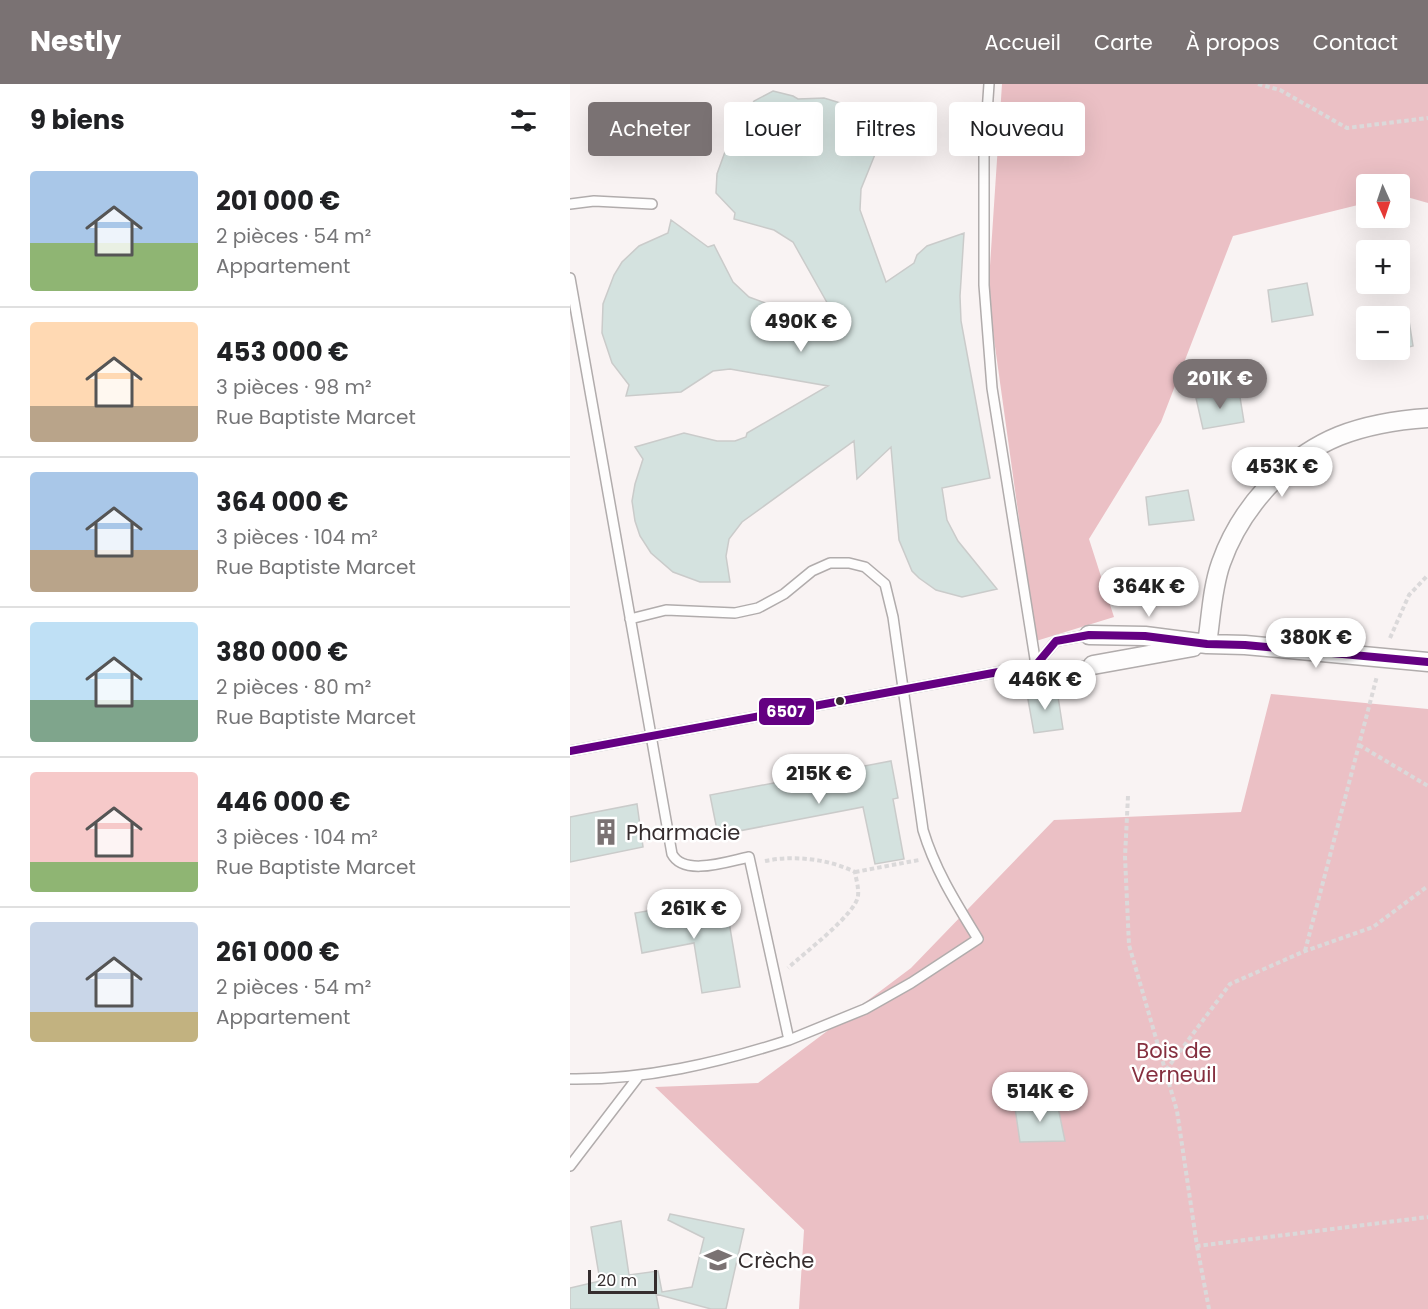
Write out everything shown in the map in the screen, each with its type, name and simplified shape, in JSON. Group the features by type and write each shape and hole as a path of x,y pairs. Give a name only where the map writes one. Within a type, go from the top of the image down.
{"street":[{"path":"1207,644 1220,564 1234,533 1253,504 1277,477 1310,452 1338,436 1374,426 1428,418"},
{"path":"1089,635 1145,636 1207,644 1245,645 1428,662"},
{"path":"1093,665 1207,644"}],"lane":[{"path":"989,84 984,157 984,285 992,388 1036,665"},
{"path":"570,204 594,201 652,204"},
{"path":"570,278 672,854 675,861 684,865 711,865 749,857 789,1040"},
{"path":"570,1079 638,1077 744,1055 789,1040 865,1009 911,983 978,939 931,858 923,830 893,618 885,584 865,567 849,563 830,563 812,571 784,594 758,608 735,614 666,610 630,619"},
{"path":"1036,665 1056,641 1089,635"},
{"path":"570,751 1036,665 1062,670 1093,665"},
{"path":"570,1166 638,1077"}],"path":[{"path":"1258,84 1280,90 1347,128 1428,118"},
{"path":"1305,951 1382,657 1409,595 1428,576"},
{"path":"1359,745 1428,786"},
{"path":"1128,796 1125,857 1130,945 1177,1111 1209,1309"},
{"path":"751,864 779,858 800,859 845,867 855,872 931,858"},
{"path":"776,978 844,918 855,904 858,896 855,872"},
{"path":"1166,1071 1230,984 1305,951 1372,927 1428,886"},
{"path":"1197,1246 1428,1217"}],"green space":[{"path":"1002,84 1428,84 1428,203 1410,198 1410,174 1356,174 1356,205 1233,236 1161,422 1089,539 1114,617 1036,641 988,296 997,156 1085,156 1085,102 1001,102"},
{"name":"Bois de Verneuil","path":"1271,694 1428,709 1428,1309 799,1309 804,1230 655,1087 758,1083 911,968 1054,820 1241,812"}],"building":[{"path":"773,91 798,99 824,98 837,102 835,102 835,156 874,156 861,189 860,210 886,282 914,263 917,255 927,246 964,233 960,296 961,321 990,478 942,488 947,520 958,541 997,589 962,597 936,590 912,571 899,540 891,447 857,479 854,441 742,522 729,539 726,556 730,582 700,582 673,572 651,553 640,536 632,501 643,459 635,447 684,433 717,441 735,441 746,437 747,433 828,386 730,369 713,371 681,392 626,396 629,385 612,363 602,333 603,304 614,275 622,262 639,246 668,233 671,220 708,247 714,245 733,282 749,297 843,331 793,242 774,230 734,219 735,213 716,193 717,174 724,155 823,156 823,102 754,101"},
{"path":"1307,283 1313,315 1272,322 1268,290"},
{"path":"1410,327 1413,346 1410,347"},
{"path":"1239,391 1244,422 1203,429 1196,398"},
{"path":"1188,490 1194,520 1149,525 1146,497"},
{"path":"1057,690 1063,729 1034,733 1027,694"},
{"path":"891,761 898,798 893,799 904,859 875,864 863,807 718,835 710,795"},
{"name":"Pharmacie","path":"637,804 643,847 570,862 570,817"},
{"path":"711,900 711,904 716,903 718,917 728,916 740,987 702,993 694,943 642,953 635,913"},
{"path":"1057,1102 1065,1141 1020,1142 1015,1108"},
{"name":"Crèche","path":"670,1214 744,1229 726,1309 711,1309 656,1294 659,1309 570,1309 570,1288 600,1281 591,1227 621,1221 629,1275 658,1271 662,1292 692,1287 704,1238 668,1220"}],"transit line":[{"name":"6507","path":"570,751 1036,665 1056,641 1089,635 1145,636 1207,644 1245,645 1428,662"}],"place":[{"name":"Pharmacie","path":"606,832"},
{"name":"Crèche","path":"718,1260"}]}
